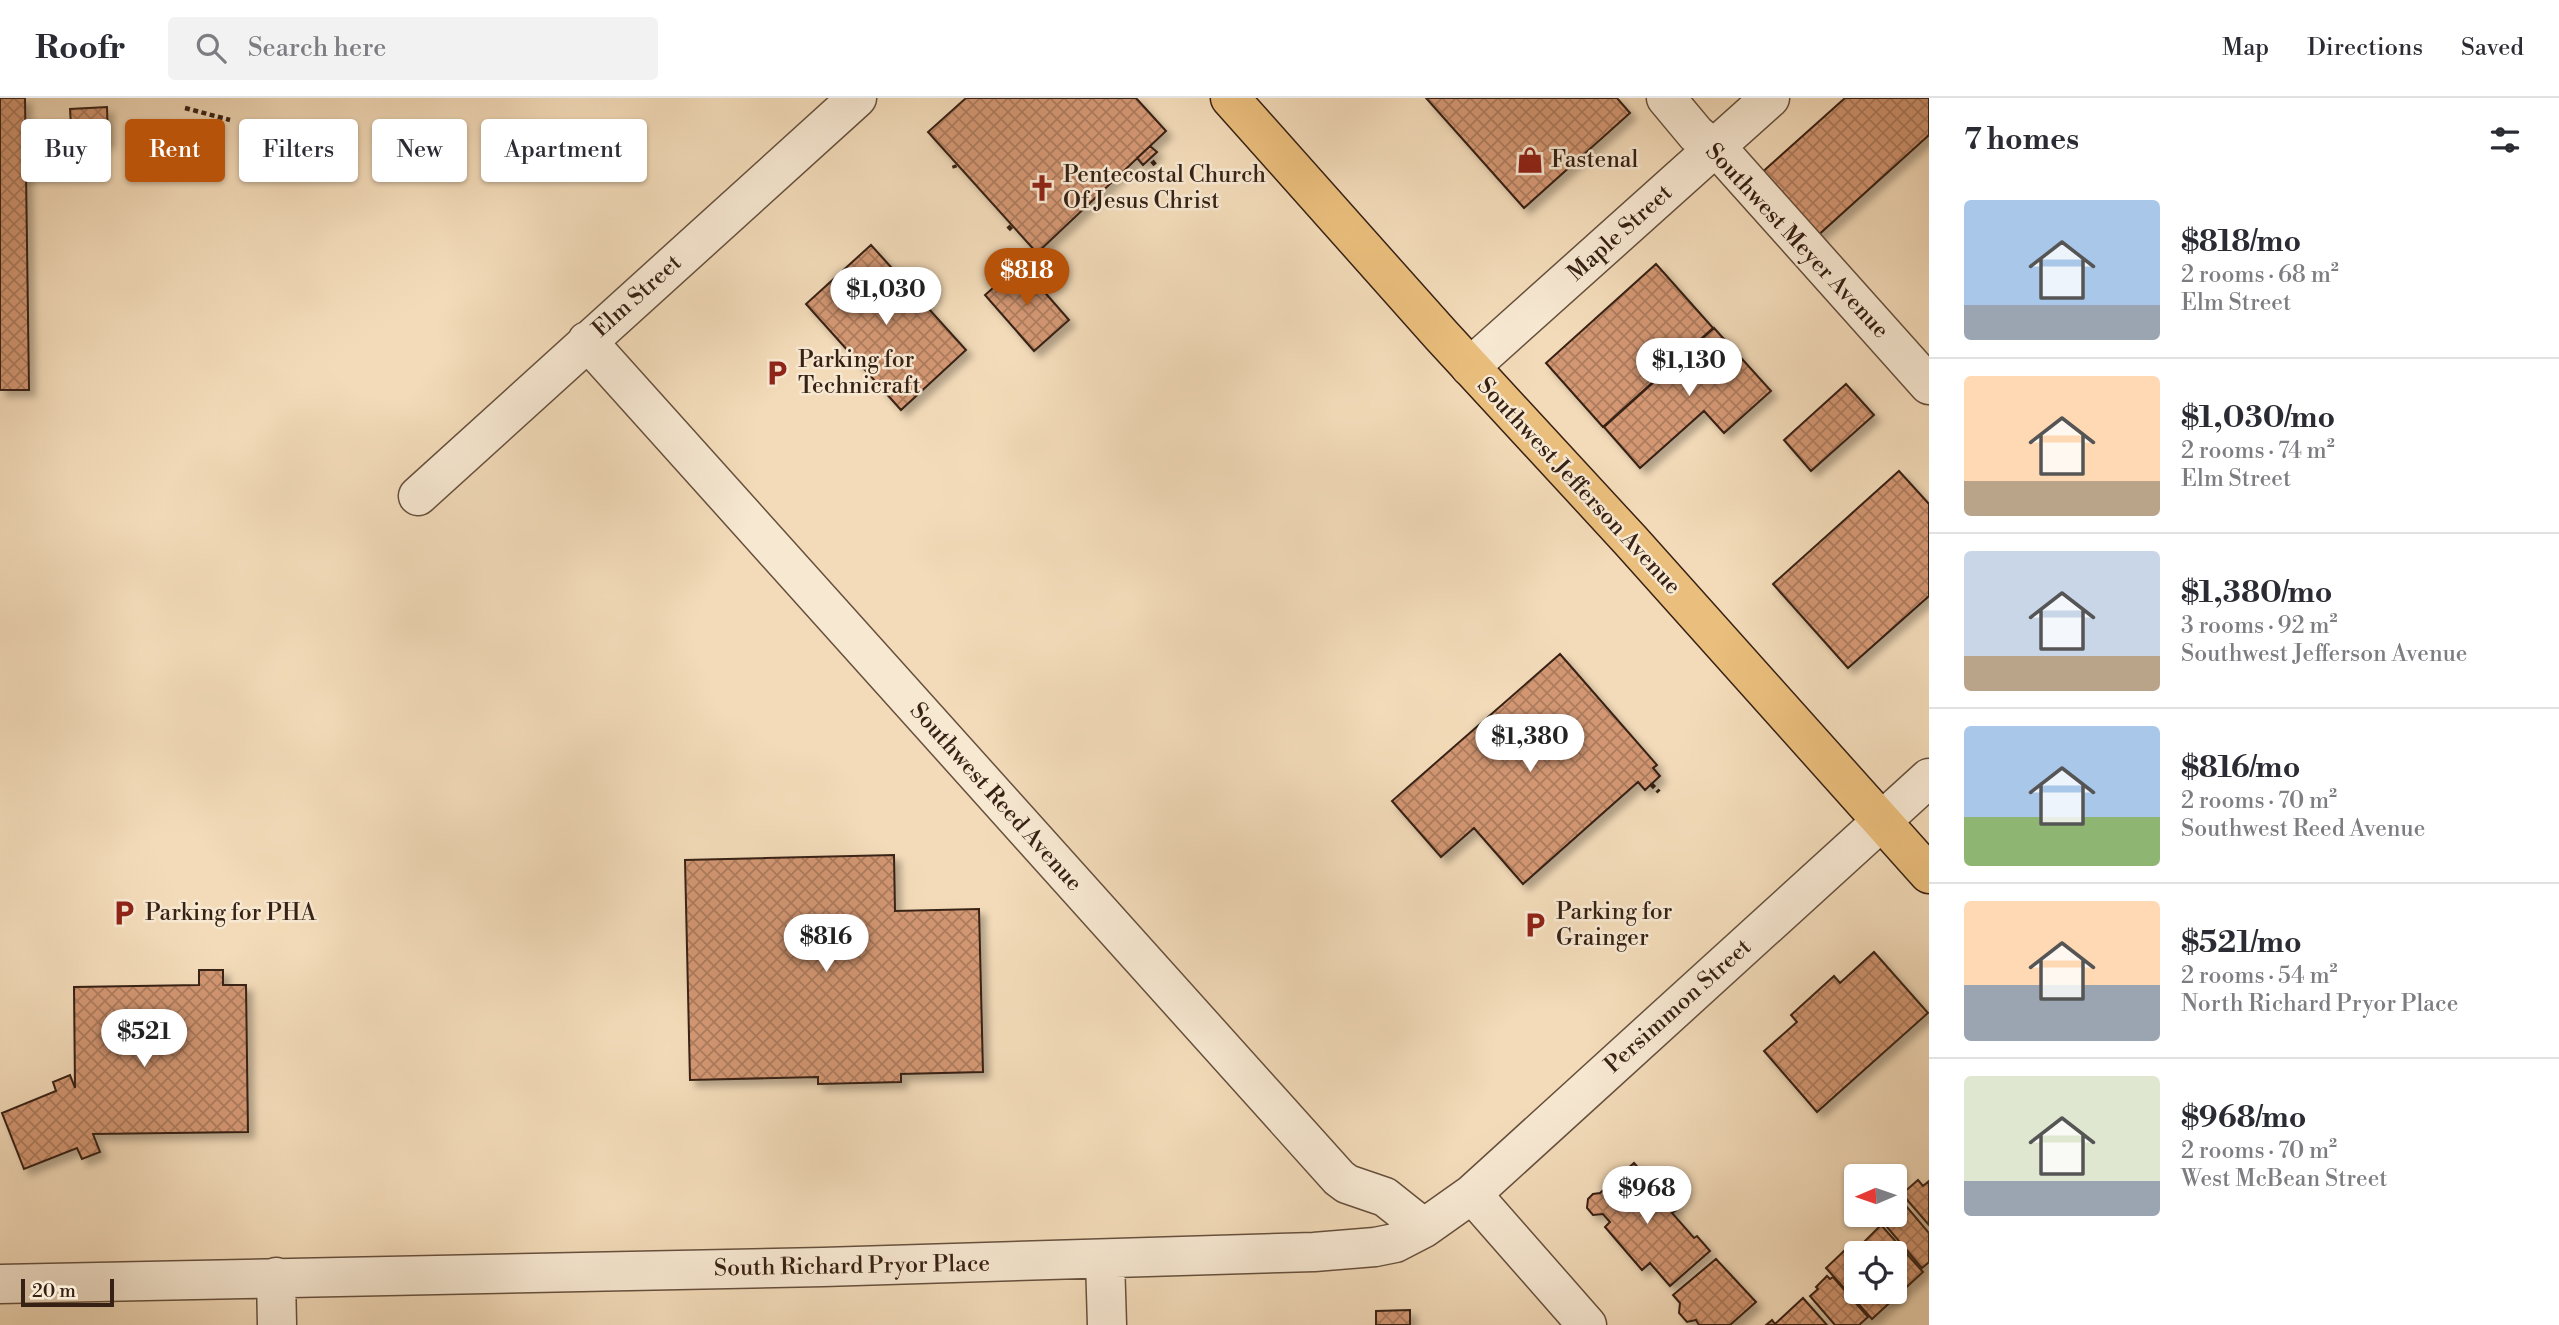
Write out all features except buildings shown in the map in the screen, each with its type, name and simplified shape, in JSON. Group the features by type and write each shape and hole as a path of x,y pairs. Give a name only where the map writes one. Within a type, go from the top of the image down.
{"main road":[{"name":"Southwest Jefferson Avenue","path":"1230,98 1929,874"}],"street":[{"name":"Elm Street","path":"418,496 857,98"},
{"name":"Southwest Meyer Avenue","path":"1666,98 1696,134 1727,159 1753,187 1929,385"},
{"name":"Maple Street","path":"1470,367 1770,98"},
{"name":"Southwest Reed Avenue","path":"587,341 1339,1178 1348,1184 1385,1197 1424,1228"},
{"name":"Persimmon Street","path":"1424,1228 1472,1194 1929,778"},
{"path":"1472,1194 1587,1325"},
{"name":"South Richard Pryor Place","path":"0,1284 1105,1260 1314,1252 1395,1243 1424,1228"},
{"path":"1105,1260 1107,1325"},
{"path":"275,1277 277,1325"}],"path":[{"path":"185,108 230,120"},
{"path":"1152,161 1156,166"},
{"path":"1651,783 1659,792"}],"place":[{"name":"Fastenal","path":"1530,160"},
{"name":"Pentecostal Church Of Jesus Christ","path":"1042,188"},
{"name":"Parking for Technicraft","path":"777,373"},
{"name":"Parking for PHA","path":"124,913"},
{"name":"Parking for Grainger","path":"1535,925"}]}
